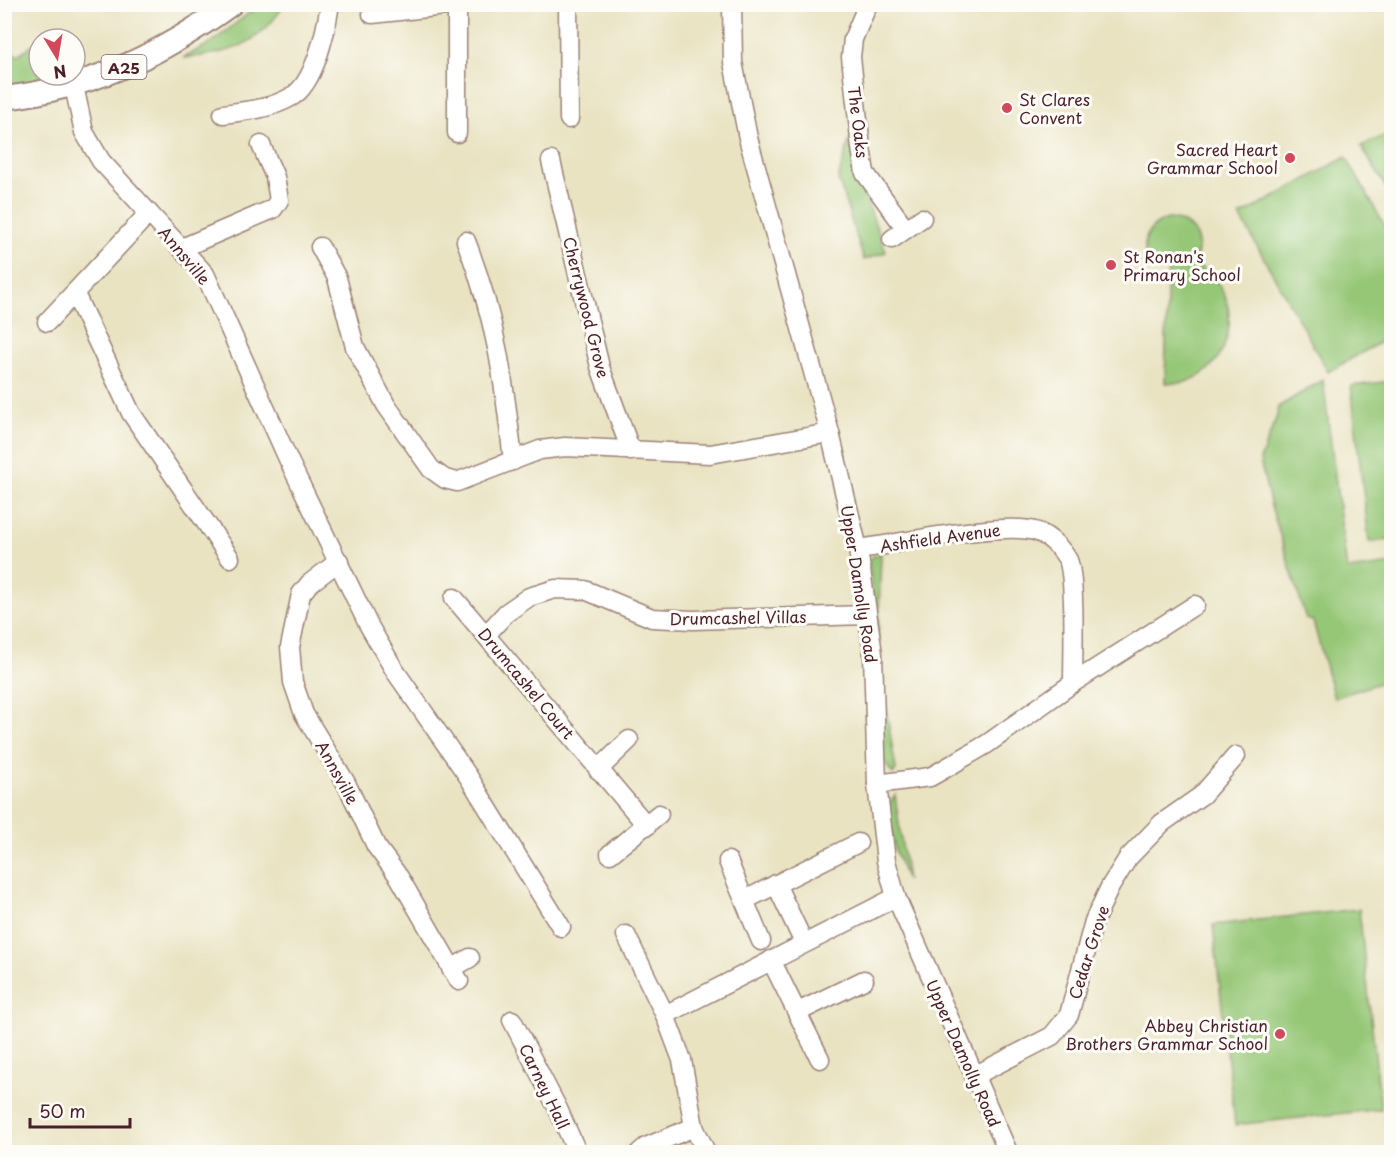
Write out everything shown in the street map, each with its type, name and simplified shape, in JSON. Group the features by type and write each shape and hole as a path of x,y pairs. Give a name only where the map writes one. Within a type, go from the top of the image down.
{"main road":[{"name":"A25","path":"87,81 160,52 231,4"},
{"name":"A25","path":"4,98 68,87"}],"street":[{"path":"223,114 266,108 293,96 308,78 326,31 330,4"},
{"path":"568,4 569,119"},
{"name":"Upper Damolly Road","path":"732,4 733,62 748,138 830,433 858,549 873,654 877,784 886,861 896,897 1008,1152"},
{"name":"The Oaks","path":"868,4 853,39 851,57 866,173 899,234 922,218"},
{"path":"372,14 460,5 457,133"},
{"name":"Annsville","path":"74,87 84,132 100,161 205,274 280,441 368,624 395,671 468,776 561,927"},
{"path":"182,248 273,209 279,200 275,177 261,145"},
{"name":"Cherrywood Grove","path":"551,161 600,367 631,451"},
{"name":"Annsville","path":"47,322 149,213"},
{"path":"466,241 496,330 513,461"},
{"path":"320,247 337,278 356,347 364,365 386,405 431,469 445,479 457,482 540,450 565,447 710,454 830,433"},
{"path":"75,294 131,413 230,558"},
{"name":"Ashfield Avenue","path":"858,549 1012,528 1039,532 1058,546 1068,561 1071,580 1073,683"},
{"name":"Annsville","path":"339,561 309,584 301,594 290,647 293,682 304,714 346,783 376,846 399,878 455,975 470,958"},
{"name":"Drumcashel Villas","path":"486,635 513,608 529,597 555,589 585,590 652,618 693,620 867,615"},
{"name":"Drumcashel Court","path":"454,598 598,770 653,820 610,854"},
{"path":"877,784 930,777 987,744 1073,683 1195,605"},
{"path":"598,770 629,740"},
{"name":"Cedar Grove","path":"974,1076 1052,1036 1058,1029 1069,1015 1094,921 1110,886 1128,858 1162,823 1202,795 1236,756"},
{"path":"745,900 858,843"},
{"path":"728,861 761,941"},
{"path":"776,884 804,943"},
{"path":"665,1015 896,897"},
{"path":"626,935 665,1015 682,1060 694,1127 706,1152"},
{"path":"771,960 820,1059"},
{"path":"798,1012 864,980"},
{"name":"Carney Hall","path":"512,1020 577,1152"},
{"path":"640,1152 646,1147 694,1127"}],"green space":[{"path":"259,5 284,5 264,30 253,39 215,54 183,58 211,43"},
{"path":"4,43 17,56 27,49 27,85 5,91"},
{"path":"1391,133 1391,196 1361,146"},
{"path":"850,138 857,176 886,252 864,260 838,179"},
{"path":"1346,157 1391,237 1391,336 1328,372 1240,216"},
{"path":"1168,219 1183,223 1194,233 1198,246 1194,262 1216,281 1225,296 1229,322 1224,347 1210,368 1200,376 1179,383 1165,383 1168,261 1147,261 1145,254 1147,235 1155,226"},
{"path":"1323,380 1347,570 1392,564 1391,671 1384,673 1385,681 1334,698 1313,621 1306,619 1271,506 1260,460 1277,416 1278,407"},
{"path":"1391,381 1391,540 1369,542 1351,386"},
{"path":"881,553 878,643 869,562 873,556"},
{"path":"885,703 896,769 893,774 883,758 881,749 880,731"},
{"path":"895,795 907,881 895,850 887,807"},
{"path":"1359,909 1381,1109 1235,1125 1213,925"}],"place":[{"name":"St Clares Convent","path":"1007,108"},
{"name":"Sacred Heart Grammar School","path":"1290,158"},
{"name":"St Ronan's Primary School","path":"1111,265"},
{"name":"Abbey Christian Brothers Grammar School","path":"1280,1034"}]}
